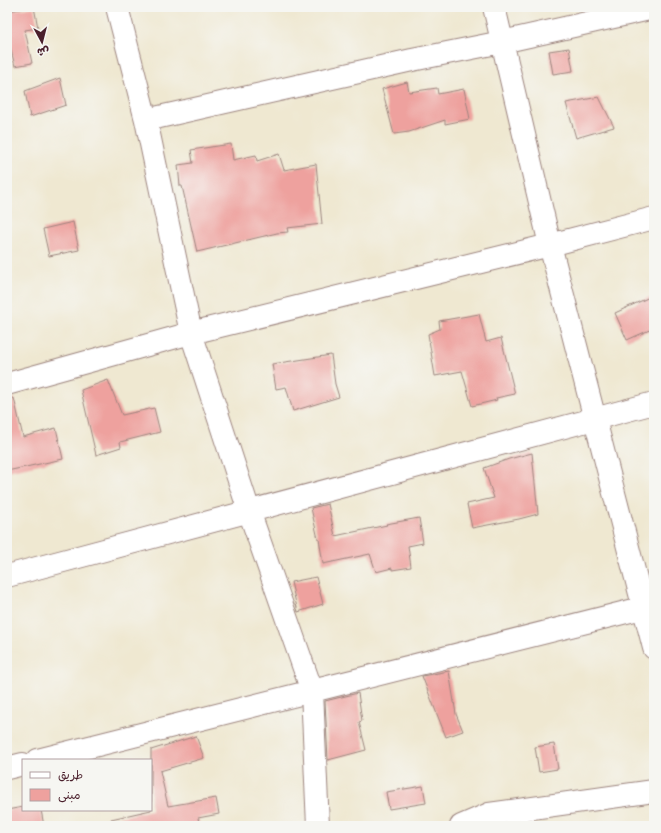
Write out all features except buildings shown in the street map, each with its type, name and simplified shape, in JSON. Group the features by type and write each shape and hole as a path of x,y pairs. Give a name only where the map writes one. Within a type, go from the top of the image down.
{"street":[{"path":"117,7 146,120 191,333 249,511 312,691 318,826"},
{"path":"494,7 550,245 595,418 649,606 654,648"},
{"path":"146,120 412,60 502,42 654,8"},
{"path":"7,384 191,333 654,218"},
{"path":"7,576 654,403"},
{"path":"42,759 649,606"},
{"path":"7,768 22,764"},
{"path":"460,826 489,814 654,791"}]}
